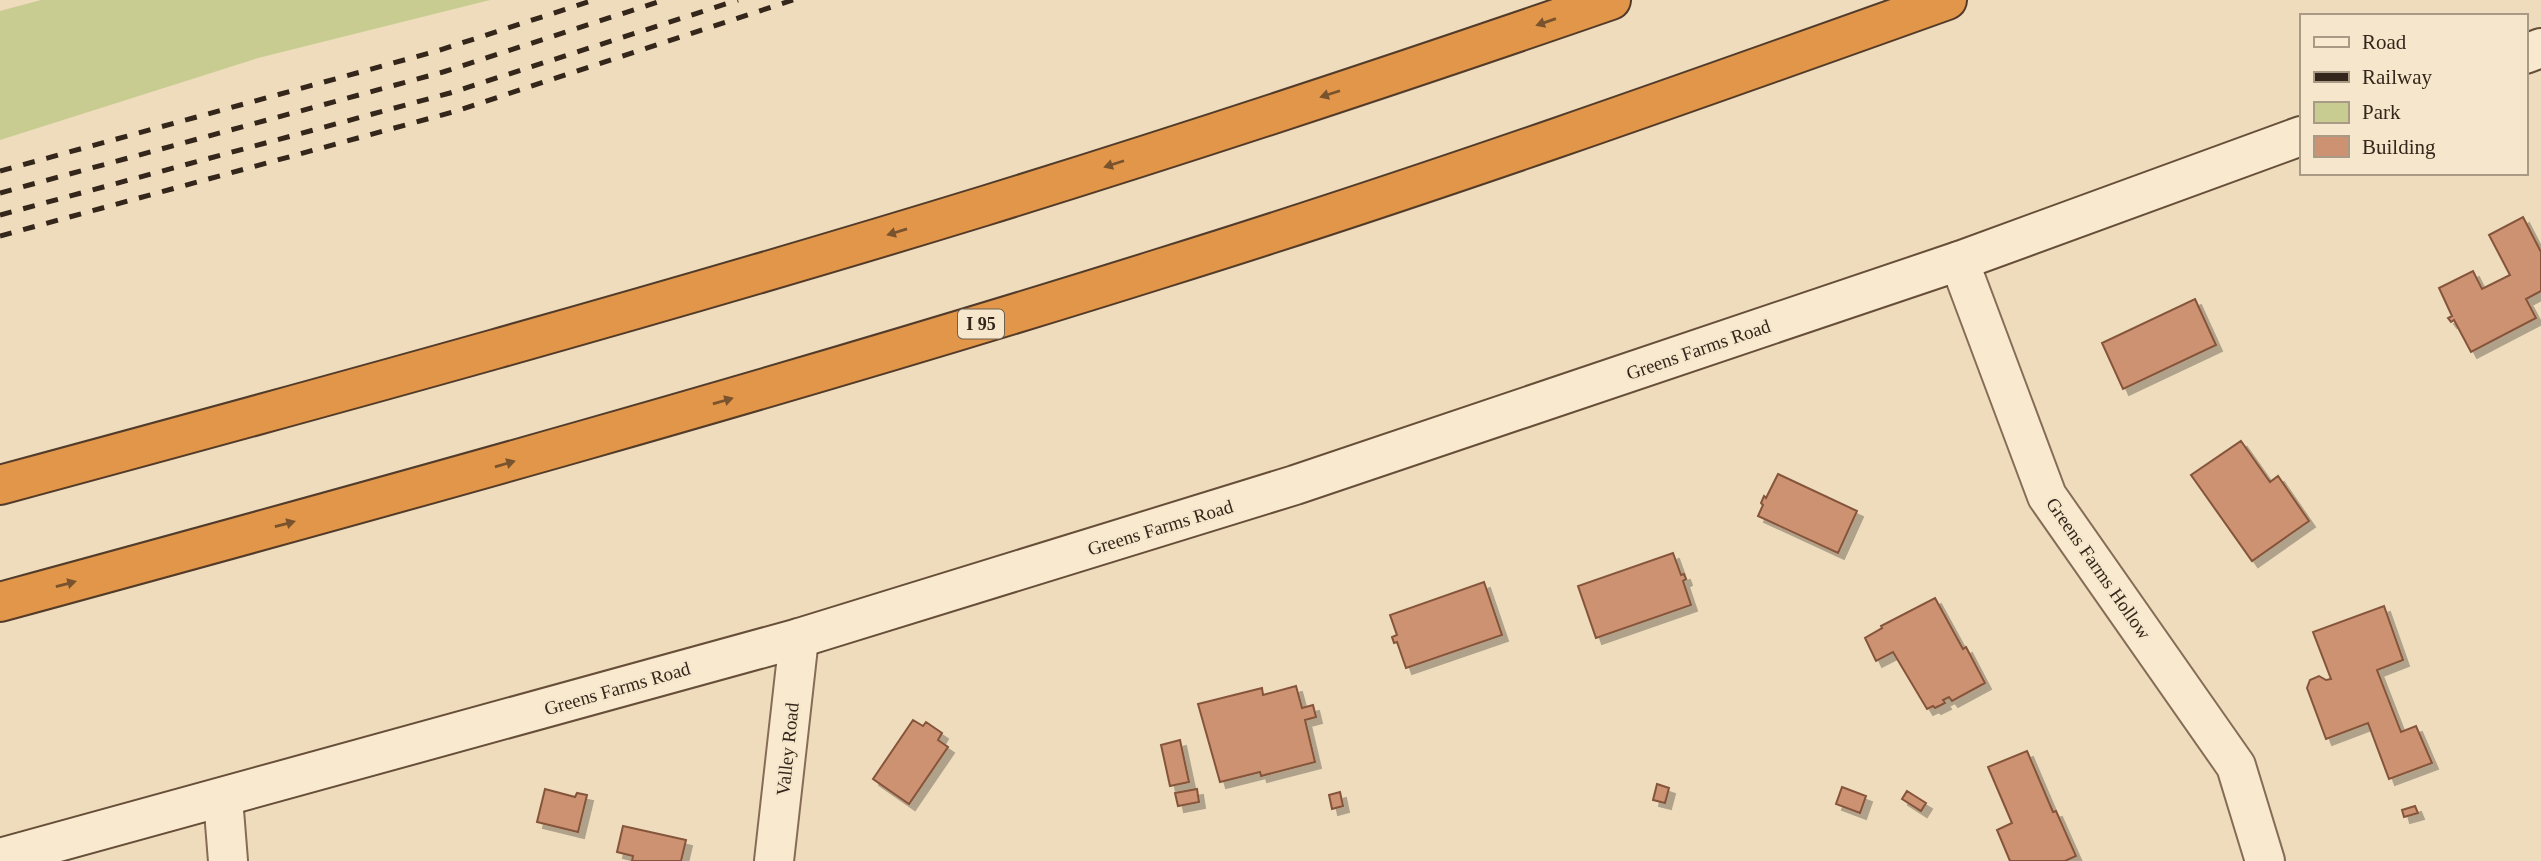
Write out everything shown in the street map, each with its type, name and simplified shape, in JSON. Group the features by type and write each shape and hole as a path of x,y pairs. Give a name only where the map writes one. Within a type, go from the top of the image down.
{"highway":[{"path":"0,485 485,352 946,217 1611,0"},
{"name":"I 95","path":"0,602 510,463 775,387 1065,299 1452,173 1947,0"}],"main road":[{"name":"Greens Farms Road","path":"0,858 799,638 1295,485 1959,261 2300,136"},
{"name":"Greens Farms Hollow","path":"1959,261 2048,496 2236,766 2265,861"},
{"name":"Valley Road","path":"774,861 799,638"},
{"path":"223,798 228,861"}],"green space":[{"path":"41,0 490,0 258,58 0,140 0,11"}],"building":[{"path":"2523,217 2541,252 2541,291 2526,299 2536,318 2471,352 2454,320 2451,322 2448,318 2452,316 2439,288 2473,271 2482,289 2510,275 2489,235"},
{"path":"2195,299 2216,345 2123,389 2102,343"},
{"path":"2241,441 2270,482 2278,476 2309,521 2252,561 2191,475"},
{"path":"1778,474 1857,511 1838,553 1758,516 1764,496 1766,498"},
{"path":"1673,553 1681,575 1684,574 1686,579 1683,581 1691,605 1596,638 1578,586"},
{"path":"1484,582 1502,635 1406,668 1397,642 1394,643 1392,637 1397,635 1390,615"},
{"path":"1935,598 1985,683 1952,701 1949,697 1943,700 1945,703 1927,709 1893,652 1876,661 1865,638 1882,628 1881,626"},
{"path":"2384,606 2403,660 2377,670 2401,732 2416,726 2432,763 2389,779 2368,723 2326,739 2307,688 2310,680 2319,676 2326,680 2331,679 2313,632"},
{"path":"1296,686 1302,708 1313,705 1316,717 1305,720 1315,762 1261,776 1260,772 1220,782 1198,704 1262,688 1263,695"},
{"path":"913,720 923,726 926,722 942,733 938,740 948,747 909,804 873,779"},
{"path":"1180,740 1189,782 1170,786 1161,745"},
{"path":"2027,751 2053,812 2056,811 2076,856 2065,861 2010,861 1997,830 2012,823 1988,767"},
{"path":"1657,784 1669,788 1665,803 1653,800"},
{"path":"1842,787 1866,796 1860,813 1836,804"},
{"path":"545,789 575,797 577,793 587,795 578,832 537,822"},
{"path":"1197,789 1199,802 1178,806 1175,793"},
{"path":"1907,791 1926,803 1921,811 1902,799"},
{"path":"1340,792 1343,806 1332,809 1329,795"},
{"path":"2415,806 2418,813 2404,817 2402,810"},
{"path":"623,826 686,840 681,861 632,861 633,856 617,852"}],"railway":[{"path":"0,171 437,51 594,0"},
{"path":"0,193 443,72 664,0"},
{"path":"0,215 450,93 738,0"},
{"path":"0,236 453,112 793,0"}]}
